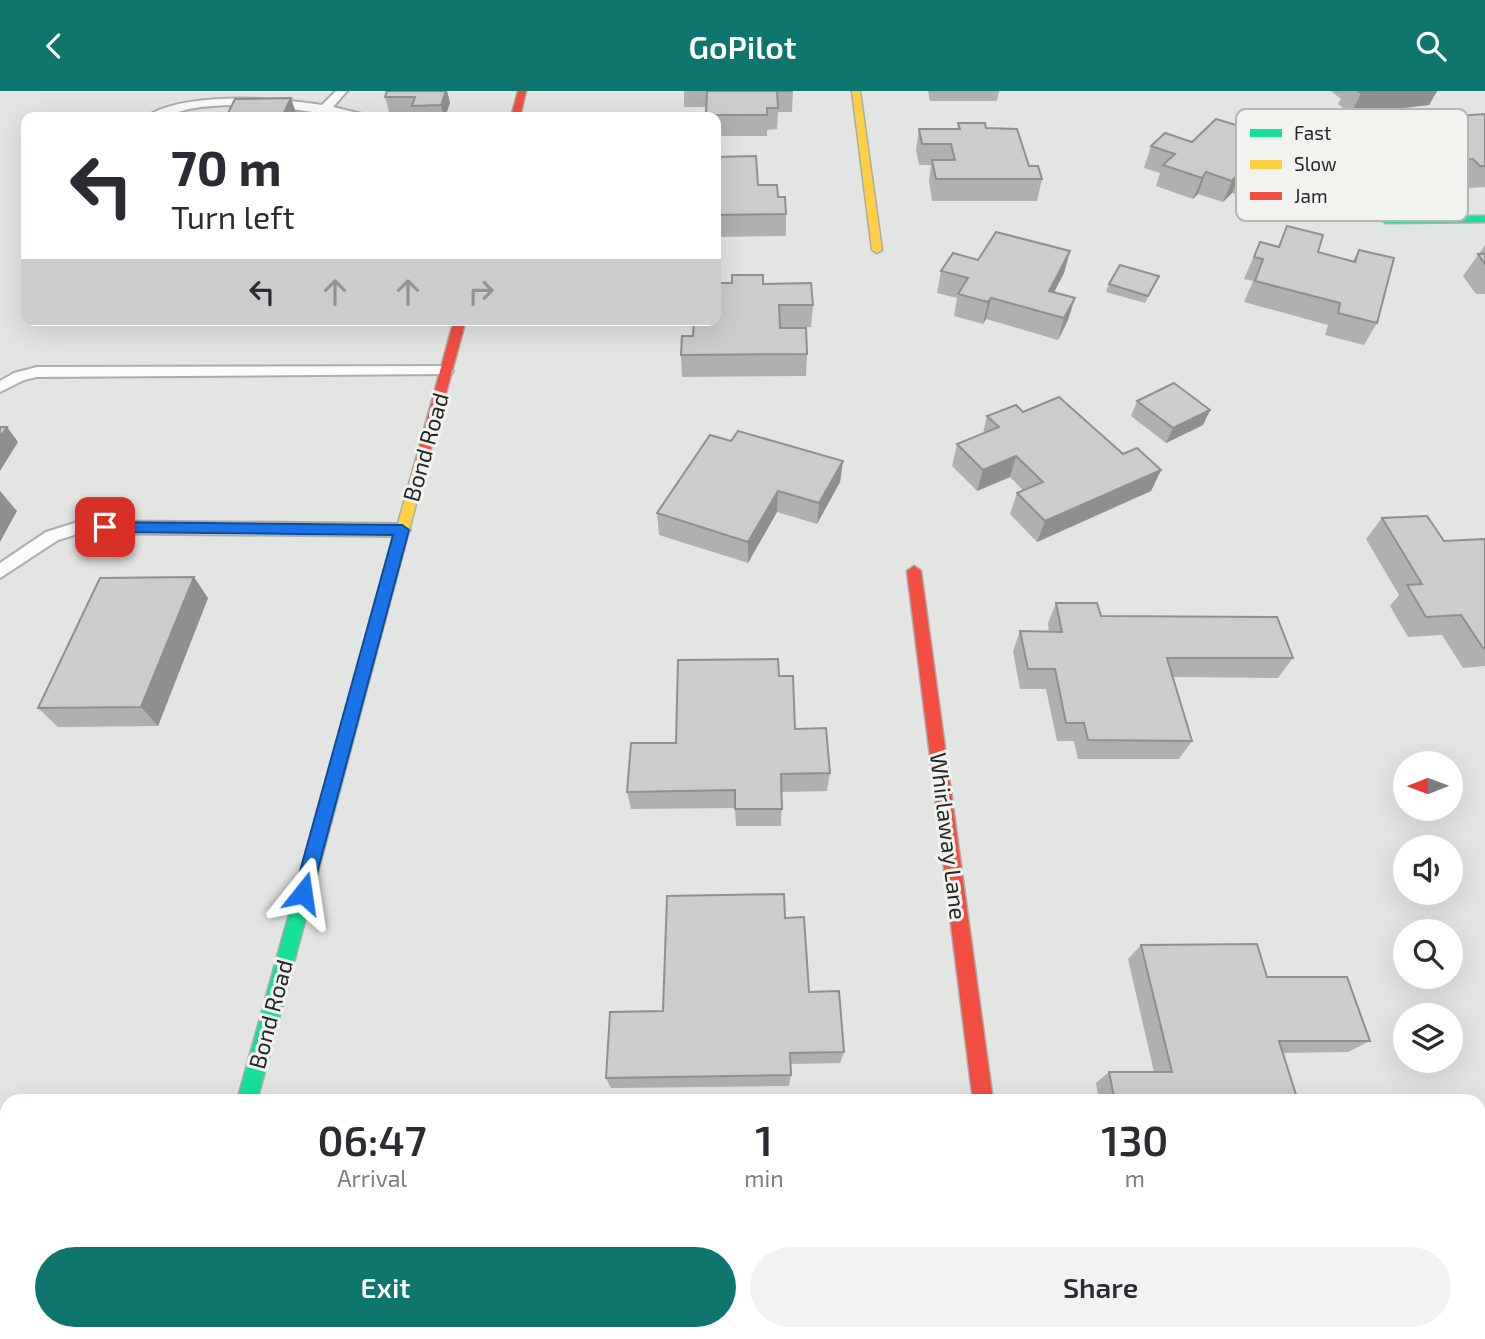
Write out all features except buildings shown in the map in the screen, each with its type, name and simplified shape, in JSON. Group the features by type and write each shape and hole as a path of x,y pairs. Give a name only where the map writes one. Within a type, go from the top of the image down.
{"street":[{"path":"516,112 522,91"},
{"path":"856,91 877,250"},
{"name":"Bond Road","path":"249,1094 458,326"},
{"name":"Whirlaway Lane","path":"915,571 982,1094"}],"lane":[{"path":"327,109 342,91"},
{"path":"169,112 193,105 224,103 290,103 340,112"},
{"path":"0,387 19,376 37,372 446,371"},
{"path":"0,572 52,536 81,527 402,530"}],"traffic: fast":[{"path":"1468,219 1485,219"},
{"path":"249,1094 339,763"}],"traffic: slow":[{"path":"856,91 877,250"},
{"path":"339,763 422,459"}],"traffic: jam":[{"path":"516,112 522,91"},
{"path":"422,459 458,326"},
{"path":"914,571 982,1094"}],"route":[{"path":"105,527 402,530 303,893"}]}
